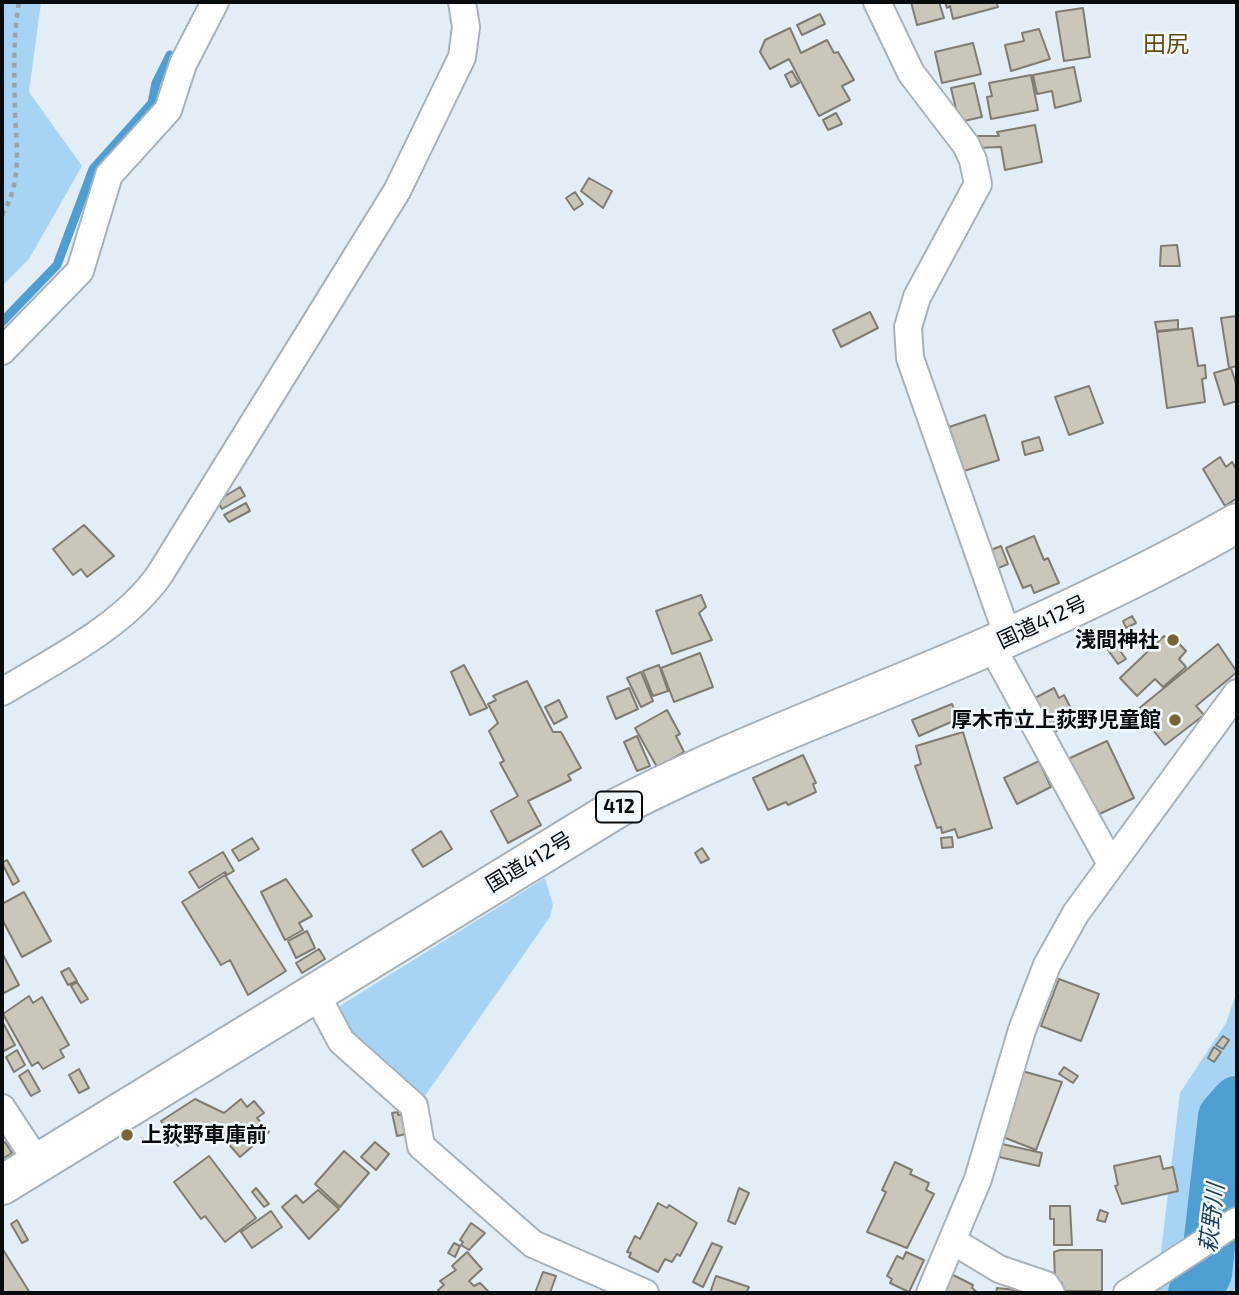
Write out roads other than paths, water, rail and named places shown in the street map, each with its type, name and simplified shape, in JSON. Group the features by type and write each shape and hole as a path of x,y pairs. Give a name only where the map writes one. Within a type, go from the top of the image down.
{"highway":[{"name":"国道412号","path":"2,1185 619,807 682,774 999,641 1150,572 1237,523"}],"street":[{"path":"2,351 80,271 109,175 168,110 183,64 215,2"},
{"path":"2,692 97,633 139,600 160,574 397,191 462,57 466,27 462,2"},
{"path":"877,2 911,73 974,160 978,184 916,297 908,327 911,358 999,641 1111,864"},
{"path":"930,1293 978,1179 1022,1030 1047,965 1076,913 1237,693"},
{"path":"314,992 341,1041 414,1106 421,1146 533,1244 645,1293"},
{"path":"2,1108 38,1163"},
{"path":"1127,1293 1162,1273 1237,1221"},
{"path":"953,1241 999,1269 1046,1285 1051,1293"}],"waterway":[{"path":"2,322 57,265 93,169 152,103 156,83 170,55"},
{"name":"萩野川","path":"1194,1293 1206,1273 1224,1117 1237,1102"}],"place":[{"name":"浅間神社","path":"1173,640"},
{"name":"厚木市立上荻野児童館","path":"1175,720"},
{"name":"上荻野車庫前","path":"127,1135"}],"district":[{"name":"田尻","path":"1166,44"}]}
